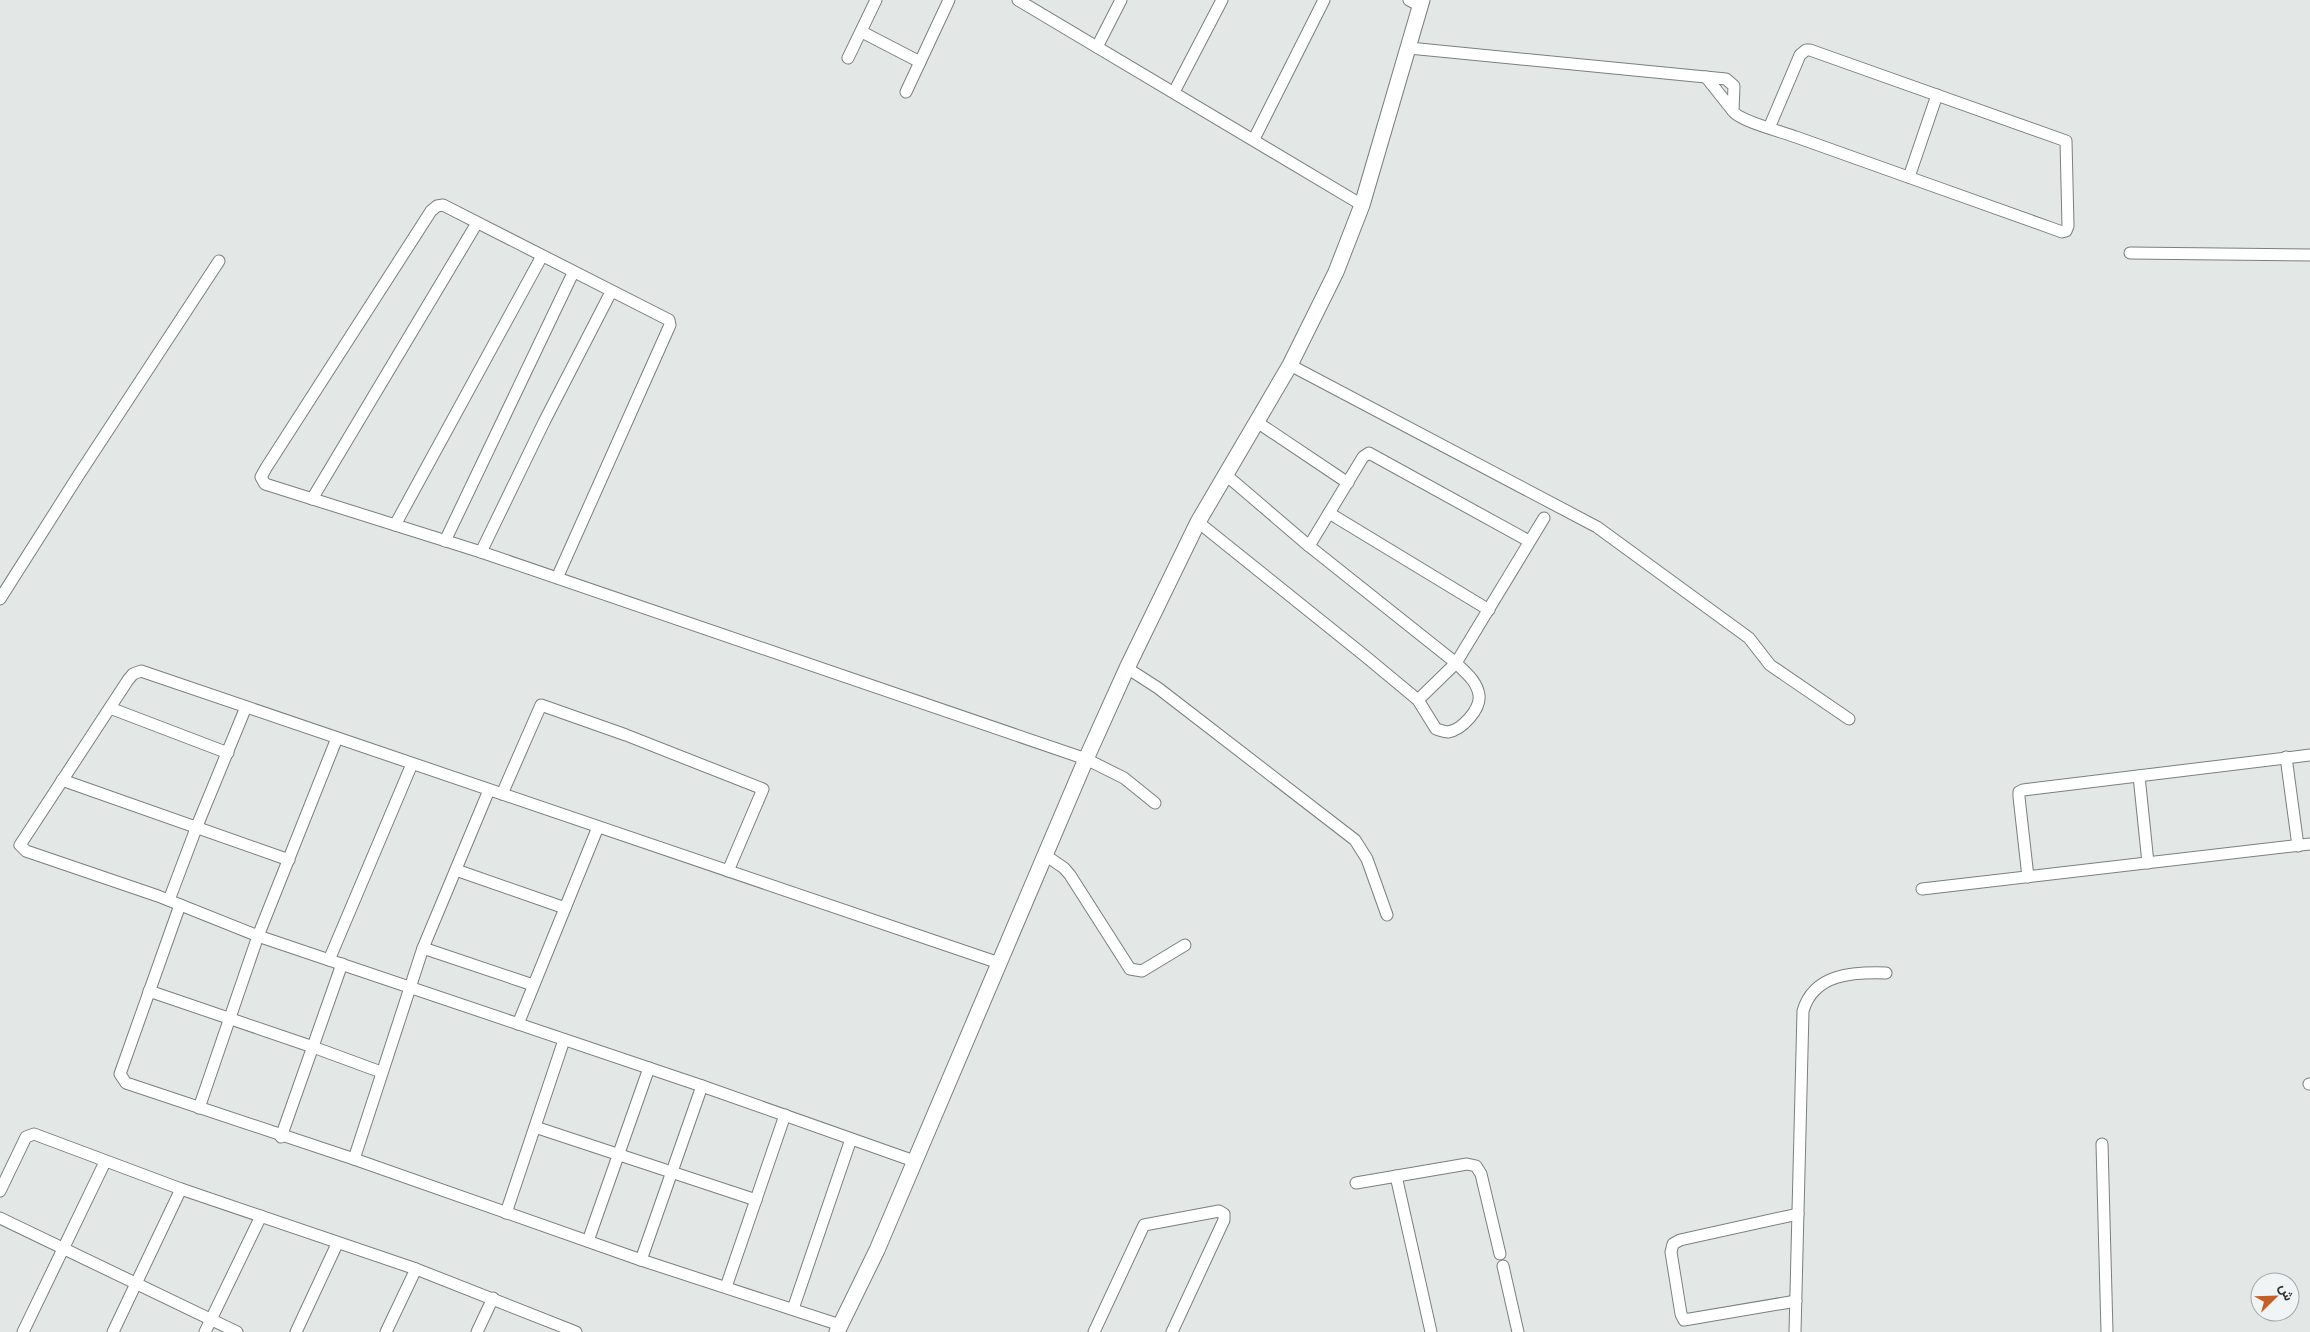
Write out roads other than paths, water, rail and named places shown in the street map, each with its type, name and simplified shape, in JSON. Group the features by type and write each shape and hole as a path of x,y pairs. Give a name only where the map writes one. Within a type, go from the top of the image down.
{"main road":[{"path":"839,1329 877,1250 1086,759 1127,668 1198,522 1290,365 1336,272 1362,205 1409,48 1417,2"}],"street":[{"path":"848,58 876,0"},
{"path":"906,92 948,0"},
{"path":"1018,0 1362,205"},
{"path":"1037,11 1042,0"},
{"path":"1097,46 1121,0"},
{"path":"1174,92 1222,0"},
{"path":"1254,139 1324,0"},
{"path":"862,32 920,62"},
{"path":"1409,48 1726,79 1732,83 1734,89 1733,112"},
{"path":"1706,77 1737,116 1769,128 2062,232 2066,231 2068,226 2066,141 1806,50 1800,55 1769,128"},
{"path":"1909,177 1937,95"},
{"path":"557,578 670,325 670,320 611,292 443,205 437,206 431,211 263,474 262,481 265,484 481,552 1086,759 1124,778 1155,803"},
{"path":"312,499 476,223"},
{"path":"2130,253 2310,255"},
{"path":"395,525 542,256"},
{"path":"0,598 219,261"},
{"path":"446,541 573,272"},
{"path":"481,552 544,422 611,292"},
{"path":"1290,365 1592,524 1749,638 1770,665 1849,720"},
{"path":"1257,422 1348,482"},
{"path":"1309,546 1363,457 1369,454 1529,541"},
{"path":"1198,522 1418,700 1436,729 1447,732 1460,728 1476,709 1479,696 1475,682 1456,663 1309,546 1226,475"},
{"path":"1329,513 1489,610"},
{"path":"1418,700 1456,663 1544,518"},
{"path":"1127,668 1165,693 1355,840 1367,859 1387,915"},
{"path":"914,1161 702,1086 258,936 175,902 22,848 22,841 131,676 137,671 999,963"},
{"path":"502,794 541,706 550,708 626,735 764,789 728,871"},
{"path":"246,707 197,826 149,991 120,1074 122,1079 126,1083 641,1260 793,1309 839,1329"},
{"path":"110,708 228,752"},
{"path":"199,1108 258,936 338,738"},
{"path":"2028,877 2018,797 2021,791 2310,755"},
{"path":"2286,757 2298,846"},
{"path":"329,960 412,764"},
{"path":"2139,776 2148,863"},
{"path":"62,780 197,826 288,860"},
{"path":"354,1160 409,986 489,790"},
{"path":"518,1024 598,827"},
{"path":"1922,890 2310,844"},
{"path":"1045,855 1064,868 1070,875 1130,969 1142,972 1185,945"},
{"path":"456,870 565,908"},
{"path":"423,948 533,986"},
{"path":"282,1136 342,964"},
{"path":"1795,1332 1802,1019 1805,1005 1818,988 1837,977 1851,973 1886,973"},
{"path":"149,991 381,1072"},
{"path":"506,1213 564,1040"},
{"path":"588,1241 649,1068"},
{"path":"641,1260 702,1086"},
{"path":"726,1287 785,1115"},
{"path":"535,1127 756,1200"},
{"path":"0,1191 26,1137 32,1133 181,1190 416,1269 493,1298 570,1331"},
{"path":"793,1309 851,1139"},
{"path":"2102,1144 2107,1332"},
{"path":"22,1332 105,1162"},
{"path":"1356,1183 1467,1164 1476,1166 1481,1174 1500,1254"},
{"path":"1396,1176 1431,1332"},
{"path":"113,1332 181,1190"},
{"path":"1107,1332 1095,1329 1144,1225 1219,1211 1224,1214 1224,1220 1172,1332"},
{"path":"1796,1301 1684,1320 1681,1314 1671,1252 1673,1244 1680,1240 1798,1214"},
{"path":"205,1332 261,1216"},
{"path":"0,1218 64,1247 237,1332"},
{"path":"296,1332 337,1244"},
{"path":"1503,1266 1518,1332"},
{"path":"386,1332 416,1269"},
{"path":"477,1332 493,1298"}]}
